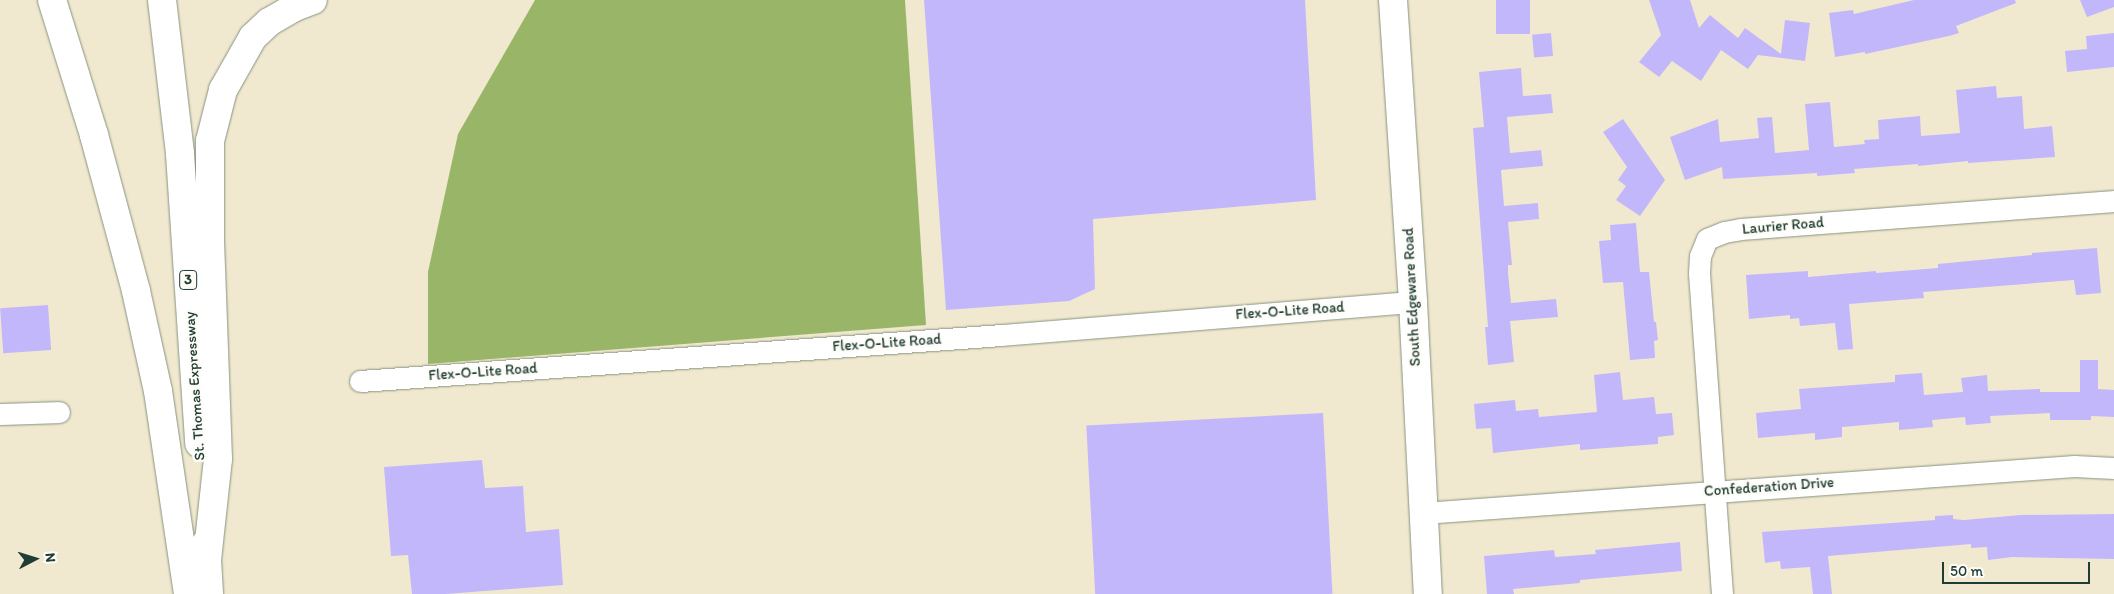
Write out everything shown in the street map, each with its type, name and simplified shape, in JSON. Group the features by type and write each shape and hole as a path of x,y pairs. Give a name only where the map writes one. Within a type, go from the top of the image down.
{"main road":[{"path":"52,0 94,135 136,291 158,392 188,594"},
{"name":"St. Thomas Expressway","path":"162,0 180,154 209,594"},
{"path":"207,560 218,459 210,240 210,141 223,90 253,37 269,22 313,0"},
{"name":"South Edgeware Road","path":"1393,0 1413,302 1428,594"}],"street":[{"name":"Laurier Road","path":"1714,491 1700,274 1700,256 1707,239 1724,232 1741,229 2114,200"},
{"name":"Flex-O-Lite Road","path":"360,381 1413,302"},
{"path":"0,414 59,412"},
{"name":"Confederation Drive","path":"1423,513 2074,466 2114,468"},
{"path":"1714,491 1722,594"}],"green space":[{"path":"535,0 905,0 926,325 428,364 428,272 458,134"}],"building":[{"path":"924,0 1305,0 1316,200 1093,219 1095,289 1069,301 946,310"},
{"path":"1496,0 1530,0 1530,34 1496,34"},
{"path":"1649,0 1690,0 1699,28 1710,15 1738,38 1745,28 1781,54 1785,20 1810,23 1805,61 1758,55 1748,69 1721,50 1701,81 1672,61 1659,77 1639,62 1661,35"},
{"path":"1914,0 2015,0 2016,3 1956,26 1959,33 1949,36 1865,54 1865,52 1835,57 1829,13 1853,10 1854,14"},
{"path":"2080,0 2114,0 2114,7 2087,17"},
{"path":"1551,33 1553,56 1534,58 1532,35"},
{"path":"2114,33 2114,67 2067,72 2065,51 2087,49 2086,36"},
{"path":"1521,68 1523,96 1551,94 1553,113 1507,117 1510,153 1541,150 1543,166 1501,170 1504,206 1538,203 1539,219 1508,222 1512,265 1508,265 1511,303 1556,299 1558,317 1510,321 1514,362 1488,365 1485,327 1488,327 1473,128 1484,127 1479,72"},
{"path":"1996,86 1997,98 2022,96 2024,129 2052,126 2055,157 1854,169 1855,173 1817,176 1817,173 1723,179 1722,167 1685,180 1670,137 1718,119 1720,142 1759,138 1757,118 1772,117 1775,153 1809,150 1805,104 1830,102 1834,147 1865,144 1864,140 1879,139 1878,120 1920,116 1921,136 1960,133 1956,90"},
{"path":"1623,119 1665,180 1640,216 1616,200 1626,186 1618,180 1627,167 1603,132"},
{"path":"1636,223 1640,272 1649,272 1654,322 1656,322 1658,340 1654,341 1655,358 1630,360 1623,282 1603,283 1599,241 1611,240 1610,225"},
{"path":"2097,248 2101,293 2076,295 2074,280 1923,292 1924,298 1849,304 1853,349 1838,350 1835,323 1800,326 1799,318 1790,319 1790,315 1749,319 1746,275 1808,271 1808,277 1876,271 1876,273 1938,268 1938,264 2032,255 2032,253"},
{"path":"48,305 51,350 3,353 0,308"},
{"path":"2080,360 2098,360 2098,389 2114,390 2114,417 2091,416 2091,420 2050,420 2050,413 1990,416 1991,423 1966,425 1965,417 1932,420 1933,427 1899,430 1899,422 1842,427 1842,437 1815,440 1815,433 1758,438 1756,413 1801,409 1799,389 1895,382 1895,375 1922,373 1924,395 1963,392 1961,378 1987,375 1988,391 2040,389 2040,392 2080,392"},
{"path":"1620,372 1623,400 1654,397 1656,414 1672,413 1674,435 1658,437 1658,444 1580,450 1580,444 1493,453 1491,428 1476,429 1474,404 1515,400 1516,411 1538,409 1539,417 1597,412 1594,375"},
{"path":"1323,413 1332,594 1095,594 1086,425"},
{"path":"482,460 485,488 523,486 526,532 559,529 563,585 446,594 412,594 408,555 391,556 384,467"},
{"path":"2114,514 2114,559 2012,557 1988,560 1987,547 1971,548 1971,544 1828,556 1832,594 1813,594 1810,567 1781,569 1780,561 1765,563 1762,532 1935,520 1935,516 1953,515 1953,519 1964,520 2021,515"},
{"path":"1680,542 1682,571 1580,580 1580,583 1513,589 1514,594 1487,594 1484,556 1554,550 1555,557 1596,554 1595,550"}]}
